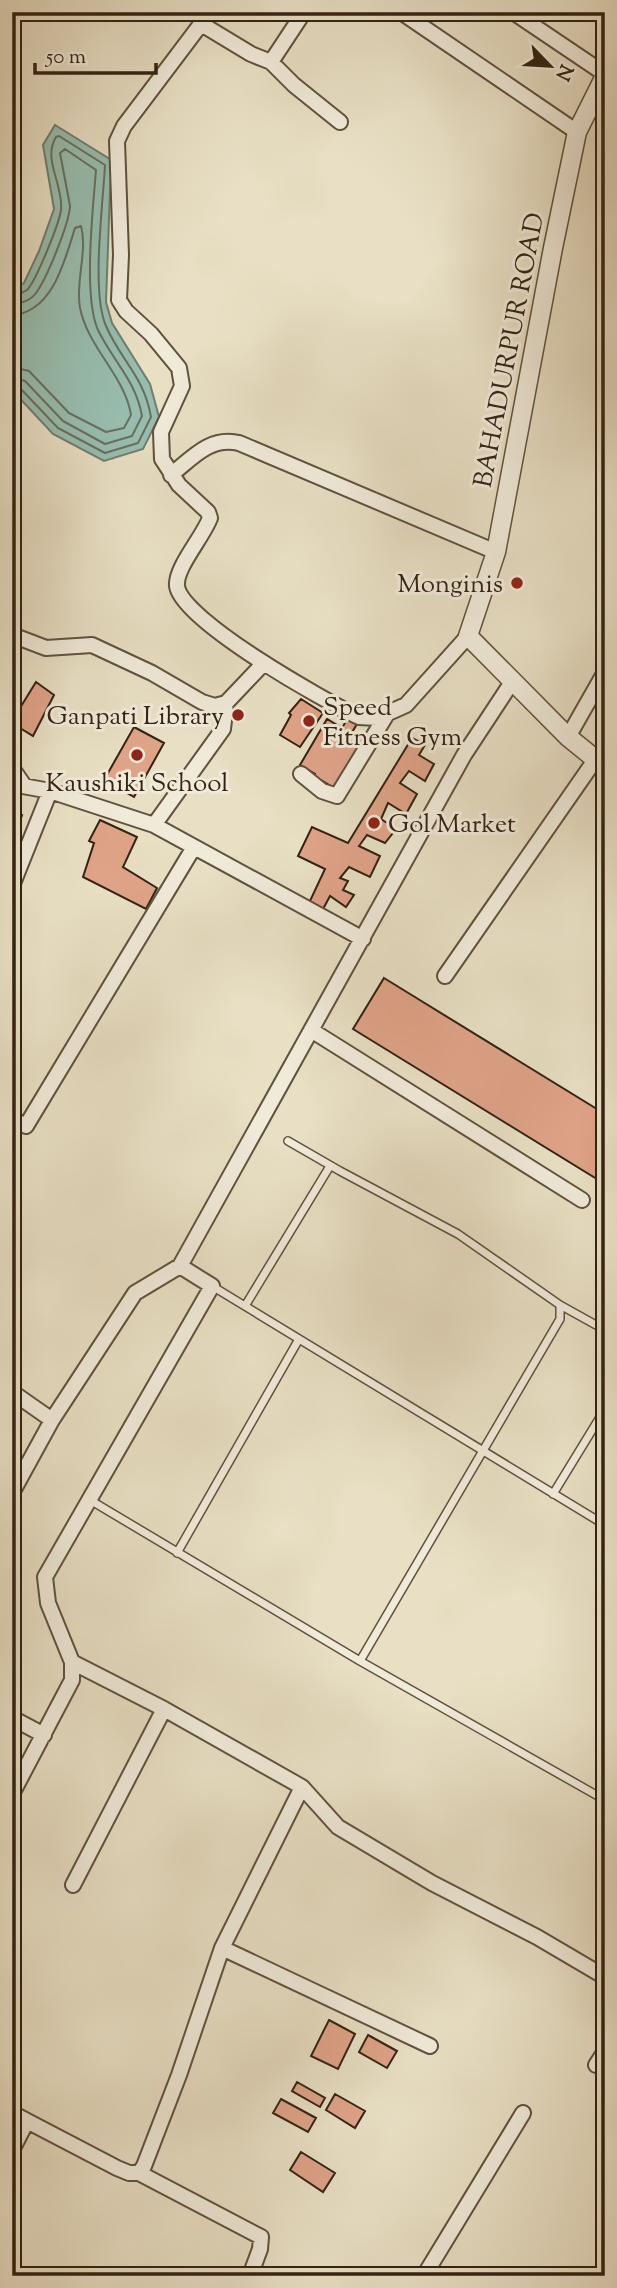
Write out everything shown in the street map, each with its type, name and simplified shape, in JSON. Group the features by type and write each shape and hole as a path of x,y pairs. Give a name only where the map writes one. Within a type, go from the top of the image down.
{"street":[{"path":"271,62 304,12"},
{"path":"401,12 578,132"},
{"path":"513,12 605,75"},
{"path":"340,122 294,85 271,62 251,54 206,19 124,126 117,141 121,255 119,300 126,311 151,334 179,368 182,376 182,386 161,432 162,458 171,475 208,512 210,518 178,576 178,591 200,616 263,664 359,717 377,718 406,705 468,636 568,737 600,764 445,976"},
{"name":"BAHADURPUR ROAD","path":"468,636 496,552 553,248 578,132 605,75"},
{"path":"171,475 211,443 226,440 239,443 496,552"},
{"path":"12,635 46,648 92,645 152,673 202,702 215,706 226,703 263,664"},
{"path":"568,737 605,672"},
{"path":"12,1493 52,1420 135,1293 180,1266 464,755 512,682"},
{"path":"154,825 219,736 225,723 226,703"},
{"path":"301,774 321,791 337,796 387,714"},
{"path":"12,768 18,784 50,791 154,825 363,939"},
{"path":"12,886 50,791"},
{"path":"12,1119 26,1126 194,847"},
{"path":"311,1030 582,1200"},
{"path":"12,1794 72,1680 72,1662 48,1603 45,1577 212,1286 180,1266"},
{"path":"12,1392 52,1420"},
{"path":"72,1662 164,1709 302,1787 338,1826 432,1883 537,1937 605,1977"},
{"path":"73,1885 164,1709"},
{"path":"12,1718 44,1735"},
{"path":"139,2174 179,2075 222,1948 302,1787"},
{"path":"222,1948 430,2046"},
{"path":"596,2065 605,2051"},
{"path":"12,2113 117,2168 139,2174 261,2237 260,2249 250,2276"},
{"path":"424,2276 523,2113"},
{"path":"12,2150 27,2120"}],"lane":[{"path":"288,1141 458,1234 560,1305 605,1330"},
{"path":"245,1306 330,1166"},
{"path":"212,1286 605,1525"},
{"path":"360,1661 560,1319 560,1305"},
{"path":"177,1553 299,1339"},
{"path":"553,1494 605,1409"},
{"path":"89,1500 360,1661 605,1800"}],"water":[{"path":"55,125 113,161 106,302 112,323 150,384 159,417 143,449 104,461 53,434 12,390 12,290 24,283 54,209 43,145"}],"building":[{"path":"36,682 54,695 33,736 12,721"},
{"path":"301,699 323,713 300,747 280,735 291,715 289,713"},
{"path":"348,718 357,724 348,739 364,749 339,791 321,780 319,783 313,779 315,774 300,765 327,719 342,728"},
{"name":"Kaushiki School","path":"134,727 164,743 134,797 104,780"},
{"name":"Gol Market","path":"412,738 425,745 419,755 434,764 425,781 409,771 400,783 417,794 406,814 388,803 381,819 396,829 385,843 367,835 359,846 380,856 370,877 349,867 340,878 348,881 343,890 354,895 346,907 330,896 322,911 309,903 325,869 298,856 312,827 348,843"},
{"path":"12,814 22,815 12,845"},
{"path":"100,820 137,837 123,867 157,888 146,909 83,877 94,843 89,841"},
{"path":"384,978 605,1114 605,1184 353,1029"},
{"path":"329,2020 355,2034 338,2069 311,2056"},
{"path":"368,2035 397,2051 387,2068 359,2052"},
{"path":"297,2082 325,2098 320,2107 292,2091"},
{"path":"335,2094 365,2111 355,2128 326,2110"},
{"path":"281,2099 316,2118 308,2132 273,2113"},
{"path":"301,2152 335,2173 323,2192 290,2170"}],"place":[{"name":"Monginis","path":"517,583"},
{"name":"Ganpati Library","path":"238,715"},
{"name":"Speed Fitness Gym","path":"309,721"},
{"name":"Kaushiki School","path":"137,755"},
{"name":"Gol Market","path":"374,823"}]}
